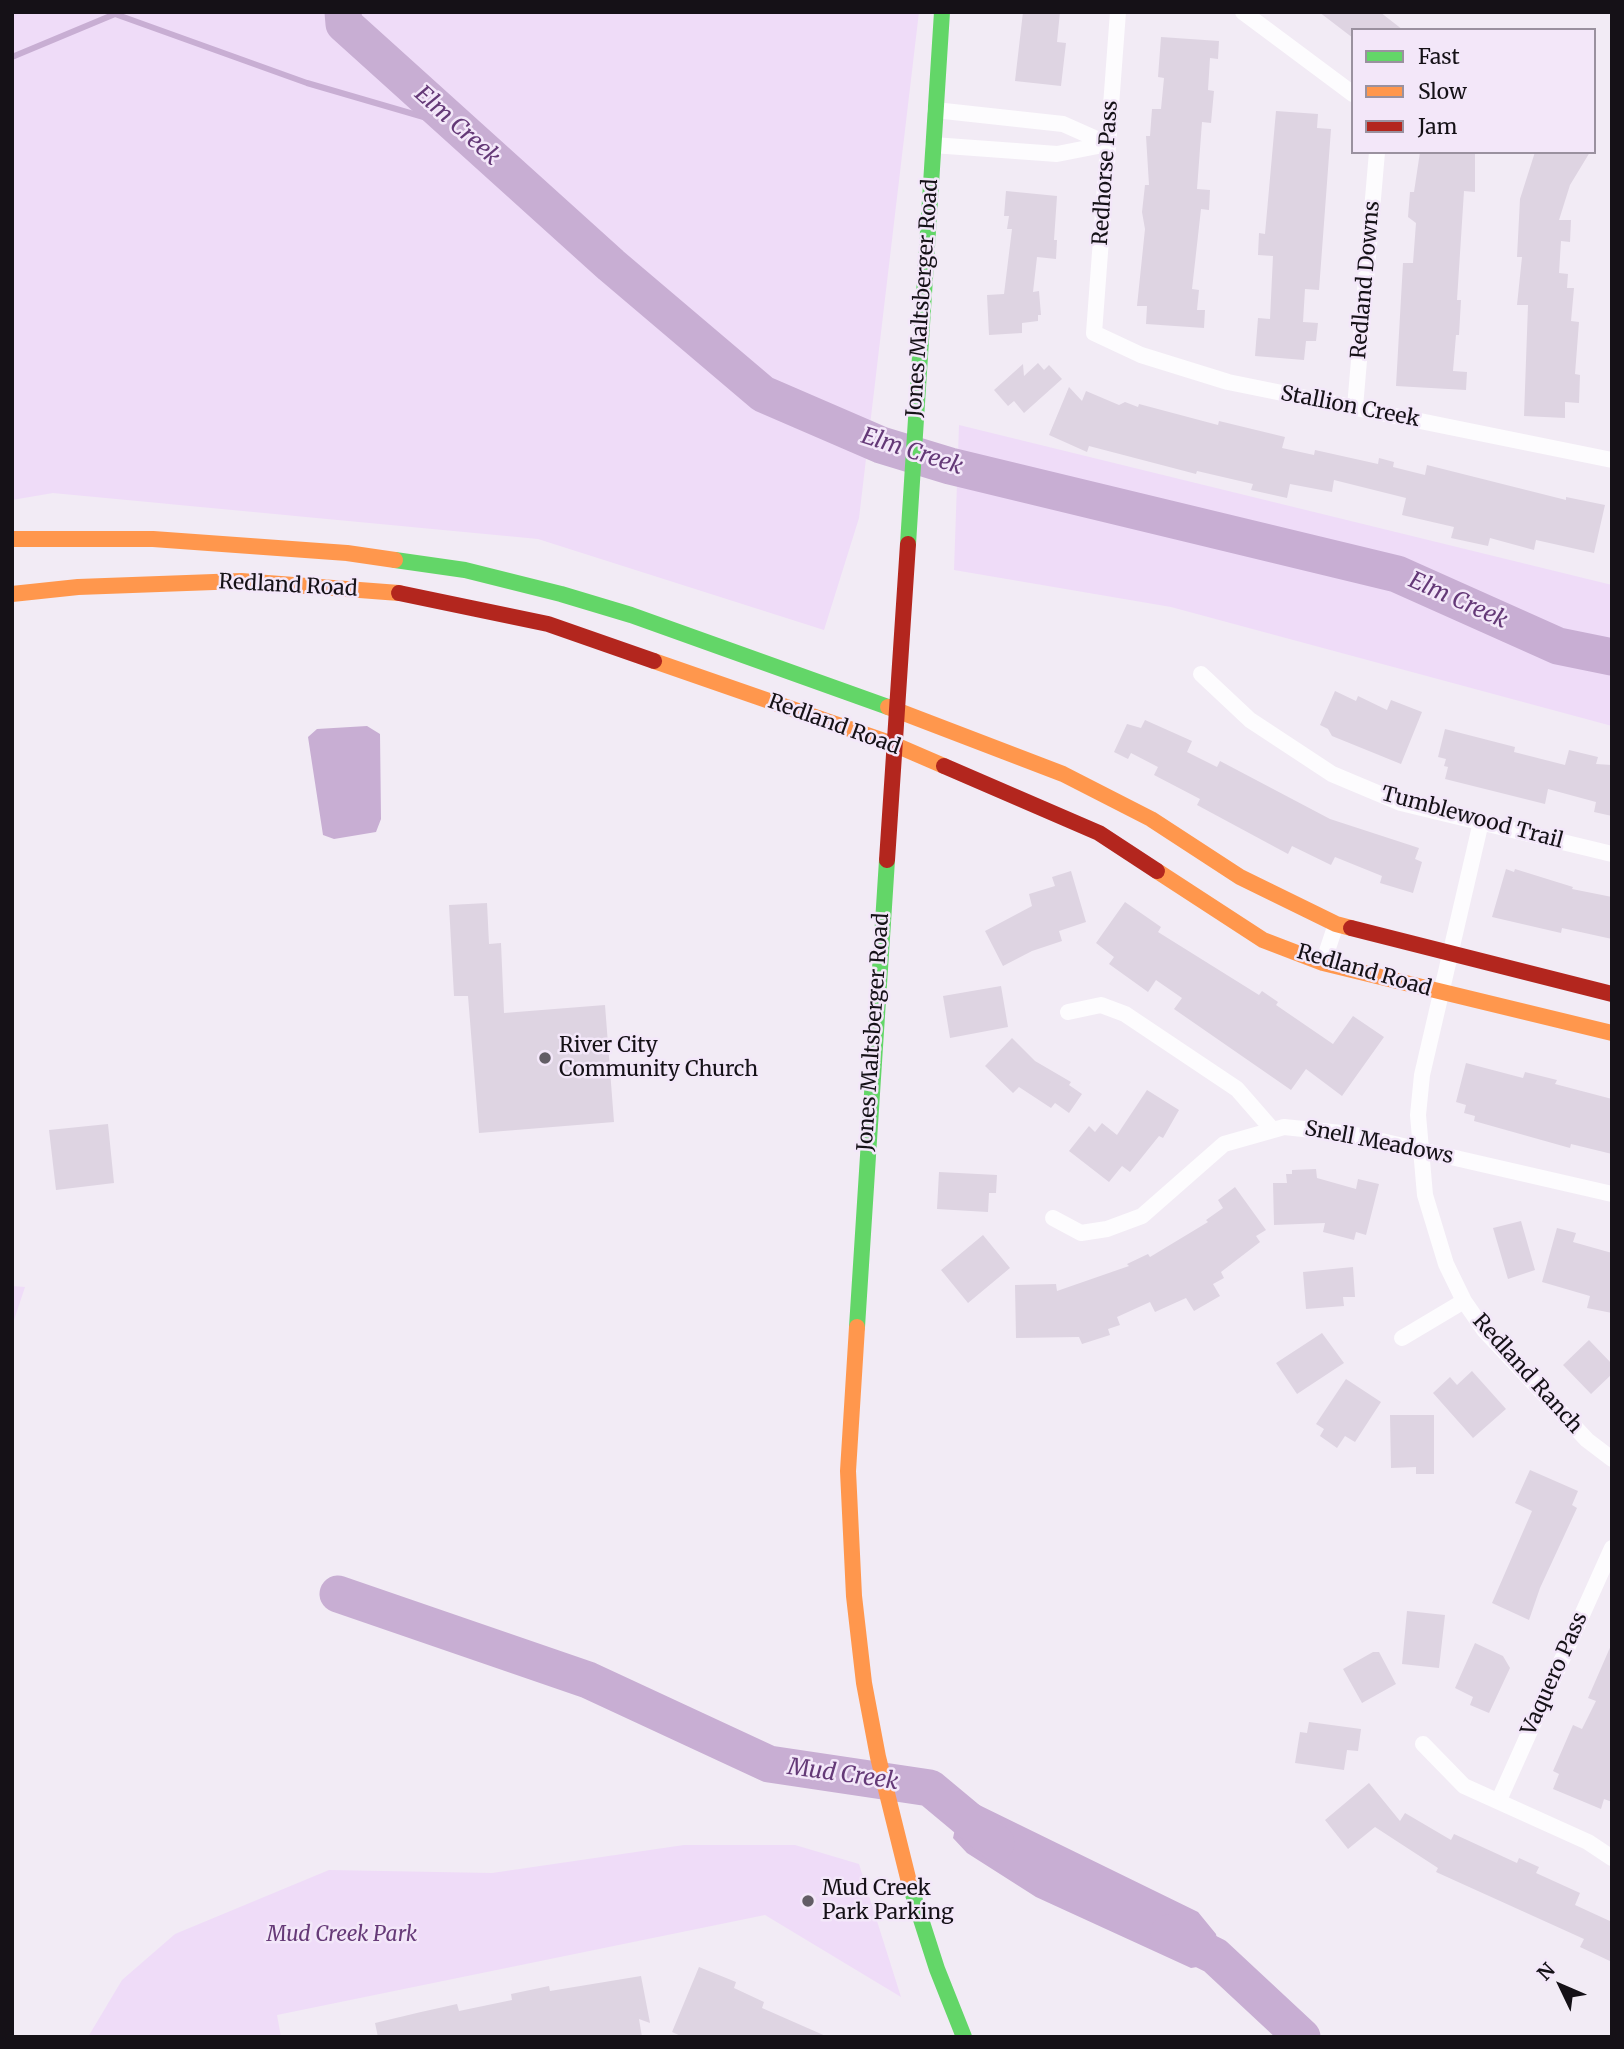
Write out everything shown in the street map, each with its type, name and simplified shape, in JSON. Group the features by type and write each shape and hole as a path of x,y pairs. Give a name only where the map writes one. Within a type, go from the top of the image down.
{"main road":[{"name":"Jones Maltsberger Road","path":"942,12 848,1471 854,1596 864,1683 901,1860 926,1938 964,2037"},
{"name":"Redland Road","path":"12,539 153,539 347,553 465,570 631,615 895,709 1063,774 1151,819 1240,877 1336,924 1612,994"},
{"name":"Redland Road","path":"12,594 78,587 241,581 415,595 548,624 893,744 1099,833 1263,940 1323,963 1612,1033"}],"street":[{"name":"Redhorse Pass","path":"1094,333 1118,12"},
{"path":"1243,12 1351,93"},
{"path":"935,110 1063,124 1108,144"},
{"path":"933,145 1057,154 1108,144"},
{"name":"Redland Downs","path":"1355,407 1377,154"},
{"name":"Stallion Creek","path":"1094,333 1141,355 1183,370 1612,460"},
{"name":"Tumblewood Trail","path":"1201,674 1250,720 1332,774 1401,803 1612,854"},
{"name":"Redland Ranch","path":"1481,822 1422,1075 1419,1148 1424,1195 1433,1230 1464,1301 1484,1330 1577,1430 1612,1459"},
{"path":"1323,963 1336,924"},
{"path":"1068,1012 1101,1005 1125,1014 1237,1089 1271,1128"},
{"name":"Snell Meadows","path":"1053,1219 1081,1233 1107,1230 1142,1216 1224,1144 1271,1128 1305,1127 1419,1148 1612,1194"},
{"path":"1402,1338 1464,1301"},
{"name":"Vaquero Pass","path":"1499,1801 1612,1548"},
{"path":"1423,1744 1464,1786 1588,1842 1612,1858"}],"green space":[{"path":"12,12 919,12 859,518 824,630 538,539 53,493 12,500"},
{"path":"959,425 1612,585 1612,726 1171,607 954,570"},
{"path":"12,1286 25,1287 12,1326"},
{"name":"Mud Creek Park","path":"684,1845 795,1845 859,1864 901,1997 765,1915 277,2015 281,2037 88,2037 122,1980 175,1934 329,1870 492,1873"}],"shaded area":[{"path":"367,726 380,734 381,819 376,832 334,839 323,835 308,737 317,729"},
{"path":"961,1801 975,1803 1198,1912 1216,1934 1219,1949 1209,1965 1191,1968 1036,1897 967,1853 953,1838"}],"building":[{"path":"1023,12 1060,12 1057,42 1066,43 1061,86 1015,81"},
{"path":"1319,12 1380,12 1400,28 1351,28 1351,36"},
{"path":"1161,37 1219,41 1218,59 1210,58 1208,90 1214,91 1211,123 1202,122 1197,189 1210,190 1209,210 1201,209 1192,289 1199,290 1197,310 1205,310 1204,328 1146,324 1147,306 1137,306 1145,229 1142,212 1145,185 1149,185 1146,136 1150,136 1152,109 1161,109 1164,78 1158,77"},
{"path":"1276,111 1318,114 1317,128 1331,129 1319,290 1305,289 1303,322 1318,323 1316,341 1306,341 1304,360 1255,356 1258,318 1270,319 1273,256 1258,255 1259,233 1265,234"},
{"path":"1420,154 1475,154 1475,192 1464,191 1457,300 1461,300 1459,335 1456,335 1453,371 1467,372 1466,390 1396,386 1403,263 1413,263 1416,223 1408,217 1410,192 1414,192"},
{"path":"1534,154 1589,154 1570,185 1559,220 1571,220 1570,242 1561,241 1559,273 1568,274 1567,288 1574,288 1571,321 1579,322 1575,374 1580,375 1579,403 1565,402 1565,418 1524,416 1528,305 1517,305 1522,257 1517,257 1520,199"},
{"path":"1006,191 1057,196 1054,240 1057,240 1056,259 1037,257 1033,292 1039,291 1041,315 1038,315 1038,321 1022,323 1022,333 989,335 987,295 1004,294 1012,229 1007,229 1009,216 1004,216"},
{"path":"1038,363 1044,370 1049,365 1062,379 1024,413 1014,401 1008,406 994,390 1023,364 1024,376"},
{"path":"1069,387 1082,401 1086,391 1119,405 1125,402 1138,407 1139,404 1218,425 1219,421 1285,437 1282,448 1314,455 1315,450 1378,464 1379,458 1394,462 1393,467 1425,475 1427,465 1566,500 1566,497 1605,505 1594,553 1536,540 1534,550 1490,538 1488,546 1451,538 1454,527 1402,515 1406,498 1334,480 1332,492 1290,484 1287,498 1251,490 1253,484 1197,471 1196,474 1089,446 1087,452 1049,435"},
{"path":"1335,691 1356,701 1358,696 1387,710 1391,700 1422,712 1401,764 1332,736 1328,729 1320,725"},
{"path":"1145,720 1192,741 1187,752 1217,767 1220,761 1330,819 1419,848 1415,859 1422,862 1413,893 1380,883 1382,876 1335,857 1331,865 1292,846 1288,854 1197,805 1200,799 1154,775 1158,767 1131,753 1128,759 1114,752 1127,724 1141,728"},
{"path":"1445,729 1515,747 1514,752 1565,765 1569,750 1598,757 1596,764 1612,765 1612,816 1594,812 1596,802 1548,789 1545,804 1445,779 1448,767 1444,766 1446,759 1438,757"},
{"path":"1506,869 1514,872 1515,869 1573,887 1572,889 1612,897 1612,939 1562,928 1561,933 1492,917"},
{"path":"1071,871 1086,922 1059,931 1062,941 1032,951 1003,966 985,931 1032,906 1029,894 1055,886 1052,877"},
{"path":"1125,902 1161,927 1158,932 1259,995 1262,991 1278,1002 1276,1005 1333,1044 1353,1016 1384,1037 1342,1096 1306,1069 1291,1090 1174,1009 1182,998 1156,980 1148,992 1109,964 1114,957 1096,943"},
{"path":"487,903 489,944 501,943 504,1013 605,1005 614,1122 479,1133 468,996 454,996 449,905"},
{"path":"1001,986 1008,1027 950,1038 943,996"},
{"path":"1012,1038 1035,1061 1071,1082 1069,1085 1082,1094 1069,1113 1055,1103 1051,1108 1019,1087 1013,1093 985,1066"},
{"path":"1466,1063 1523,1078 1525,1072 1557,1080 1555,1084 1612,1099 1612,1154 1571,1144 1570,1148 1474,1121 1475,1116 1464,1113 1466,1105 1456,1102"},
{"path":"1147,1090 1179,1110 1163,1138 1159,1136 1130,1172 1122,1166 1109,1182 1069,1151 1089,1126 1095,1132 1102,1123 1117,1135"},
{"path":"108,1124 114,1183 56,1190 49,1130"},
{"path":"1316,1169 1317,1178 1356,1189 1358,1179 1379,1184 1366,1235 1356,1232 1354,1240 1323,1232 1325,1223 1274,1225 1273,1183 1287,1183 1286,1174 1292,1174 1292,1170"},
{"path":"939,1172 997,1175 996,1193 989,1193 988,1212 937,1209"},
{"path":"1235,1187 1266,1230 1256,1236 1260,1242 1221,1272 1224,1278 1213,1284 1220,1296 1194,1311 1186,1298 1155,1312 1150,1302 1117,1317 1120,1325 1108,1329 1110,1335 1082,1344 1079,1337 1016,1338 1015,1285 1056,1284 1057,1291 1129,1266 1127,1264 1148,1254 1150,1257 1208,1222 1206,1220 1223,1208 1218,1200"},
{"path":"1521,1221 1535,1270 1508,1279 1493,1228"},
{"path":"1557,1228 1576,1233 1573,1242 1612,1253 1612,1313 1587,1308 1590,1296 1542,1282"},
{"path":"983,1235 1010,1268 968,1303 941,1270"},
{"path":"1353,1267 1355,1297 1343,1297 1344,1306 1306,1309 1303,1272"},
{"path":"1322,1333 1344,1363 1297,1394 1276,1363"},
{"path":"1589,1340 1612,1364 1612,1374 1591,1394 1563,1365"},
{"path":"1472,1371 1506,1409 1473,1438 1433,1393 1450,1377 1457,1385"},
{"path":"1346,1379 1381,1402 1355,1442 1345,1436 1337,1448 1320,1436 1324,1429 1316,1424"},
{"path":"1390,1415 1434,1415 1434,1474 1416,1474 1416,1467 1391,1468"},
{"path":"1530,1470 1578,1491 1572,1505 1577,1508 1540,1588 1529,1620 1492,1603 1532,1511 1515,1503"},
{"path":"1407,1611 1445,1615 1439,1668 1402,1664"},
{"path":"1475,1643 1503,1656 1510,1668 1489,1713 1470,1705 1473,1697 1455,1688"},
{"path":"1612,1643 1612,1802 1604,1799 1601,1809 1553,1789 1559,1774 1553,1771 1573,1725 1582,1729 1596,1701 1588,1698"},
{"path":"1373,1652 1379,1652 1396,1684 1362,1703 1343,1669"},
{"path":"1309,1722 1361,1729 1358,1751 1347,1750 1344,1770 1295,1763 1300,1732 1307,1733"},
{"path":"1369,1783 1400,1821 1405,1813 1451,1840 1454,1834 1517,1863 1519,1858 1539,1867 1536,1873 1580,1893 1575,1905 1612,1922 1612,1962 1580,1947 1584,1939 1436,1872 1438,1868 1375,1827 1348,1849 1325,1820"},
{"path":"699,1967 736,1982 734,1988 764,2002 762,2008 828,2037 683,2037 672,2032"},
{"path":"641,1976 650,2023 639,2019 642,2037 378,2037 375,2023 457,2004 459,2011 512,2000 511,1994 549,1986 550,1991"}],"waterway":[{"name":"Elm Creek","path":"343,12 344,24 611,265 763,394 881,445 950,466 1397,574 1558,646 1612,657"},
{"path":"12,57 115,14 307,83 458,127"},
{"name":"Mud Creek","path":"338,1594 588,1680 769,1764 930,1788 996,1843"},
{"name":"Mud Creek","path":"1169,1933 1215,1956 1302,2037"}],"traffic: fast":[{"path":"908,544 942,12"},
{"path":"395,560 465,570 561,594 631,615 888,707"},
{"path":"857,1327 887,860"},
{"path":"909,1882 937,1969 964,2037"}],"traffic: slow":[{"path":"12,539 153,539 347,553 395,560"},
{"path":"12,594 78,587 241,581 399,593"},
{"path":"654,661 893,744 944,766"},
{"path":"888,707 1063,774 1151,819 1240,877 1336,924 1351,928"},
{"path":"1157,871 1263,940 1323,963 1612,1033"},
{"path":"857,1327 848,1471 854,1596 864,1683 878,1757 909,1882"}],"traffic: jam":[{"path":"887,860 908,544"},
{"path":"399,593 548,624 654,661"},
{"path":"944,766 1099,833 1157,871"},
{"path":"1351,928 1612,994"}],"place":[{"name":"River City Community Church","path":"545,1058"},
{"name":"Mud Creek Park Parking","path":"808,1901"}]}
